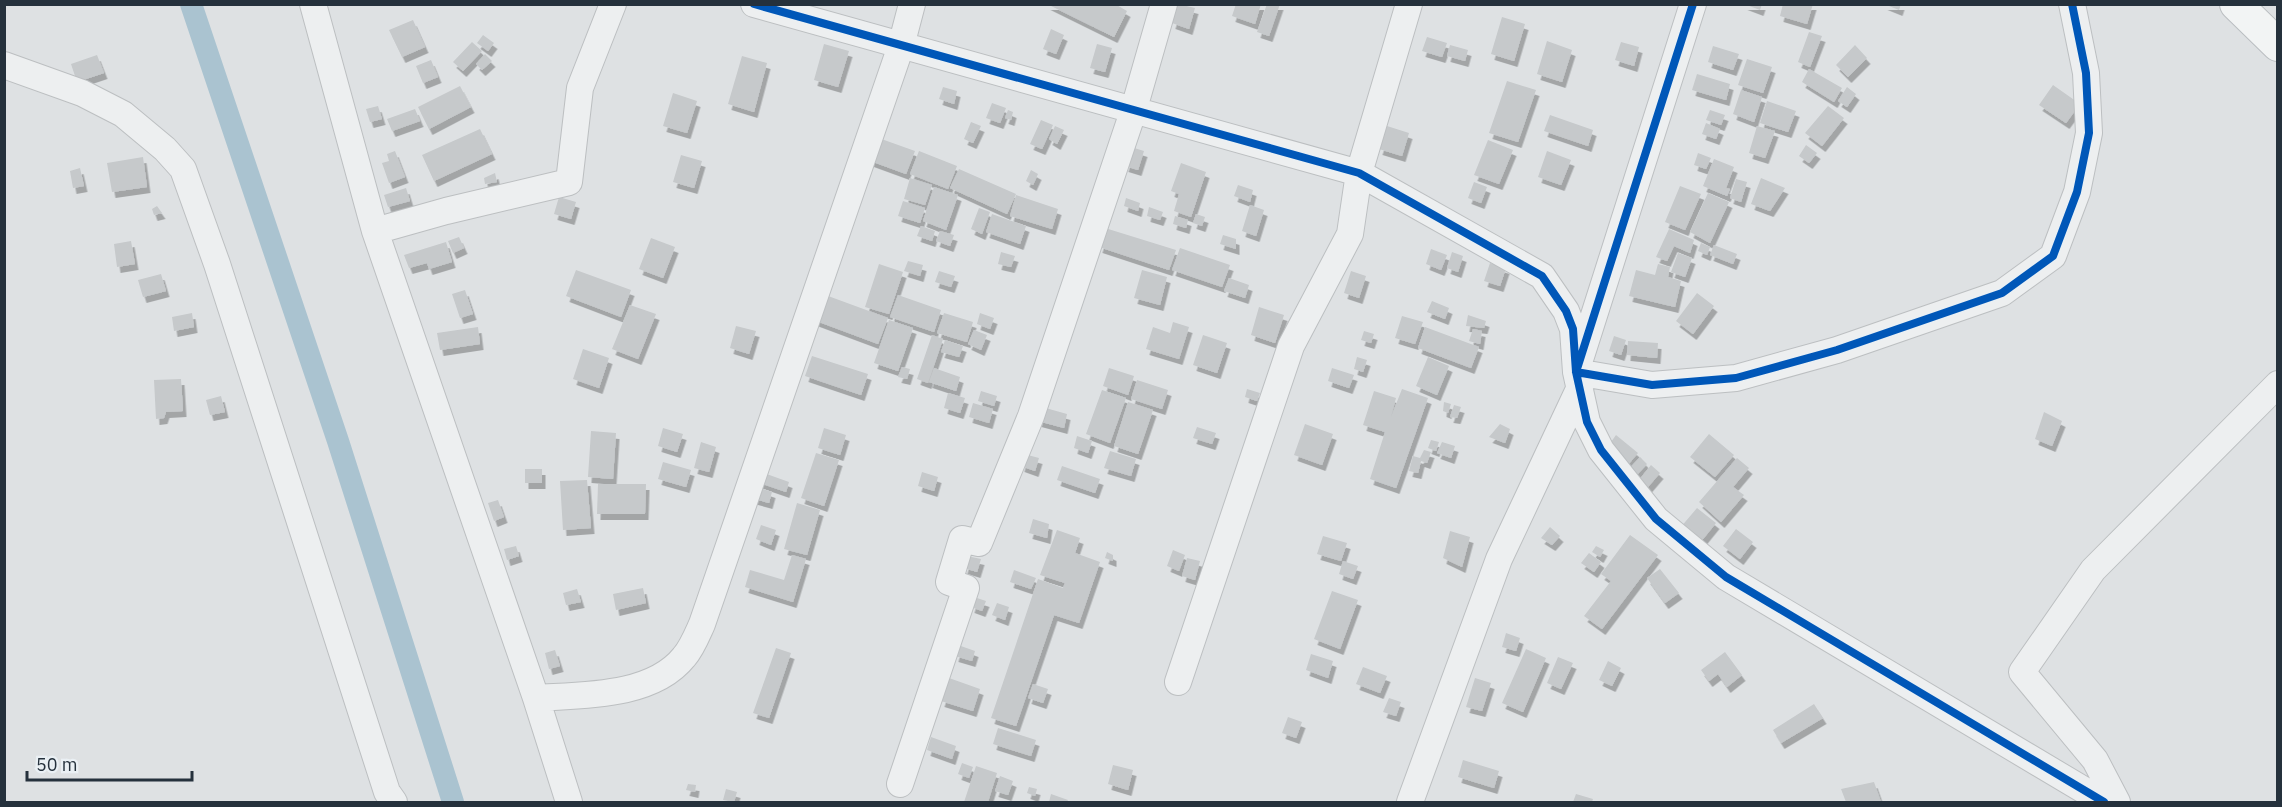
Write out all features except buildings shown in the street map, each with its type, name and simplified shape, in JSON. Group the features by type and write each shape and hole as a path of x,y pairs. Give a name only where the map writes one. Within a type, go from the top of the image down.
{"main road":[{"path":"2236,4 2277,45"}],"street":[{"path":"312,4 375,231 536,698 569,802"},
{"path":"375,231 446,210 569,182 580,88 613,4"},
{"path":"754,4 1133,112 1359,173 1542,276 1566,311 1574,329 1578,380 1587,422 1601,450 1656,519 1726,577 2104,802"},
{"path":"536,698 614,693 664,676 684,657 702,624 901,46 912,4"},
{"path":"900,784 966,588 949,582 962,539 979,543 1030,416 1133,112 1164,4"},
{"path":"1178,682 1292,346 1350,234 1359,173 1409,4"},
{"path":"1410,802 1499,559 1578,380 1693,4"},
{"path":"1578,380 1652,385 1736,378 1837,350 2002,293 2053,256 2077,192 2089,133 2086,73 2072,4"},
{"path":"4,65 82,93 123,114 165,149 183,169 217,264 384,780 394,802"},
{"path":"2117,802 2095,760 2022,672 2093,570 2277,384"}],"waterway":[{"path":"191,4 338,441 453,802"}],"cycle path":[{"path":"754,4 1359,173 1542,276 1566,311 1573,329 1576,372 1587,422 1601,450 1656,519 1726,577 2104,802"},
{"path":"1693,4 1576,372 1652,385 1736,378 1837,350 2002,293 2053,256 2077,192 2089,133 2086,73 2072,4"}]}
